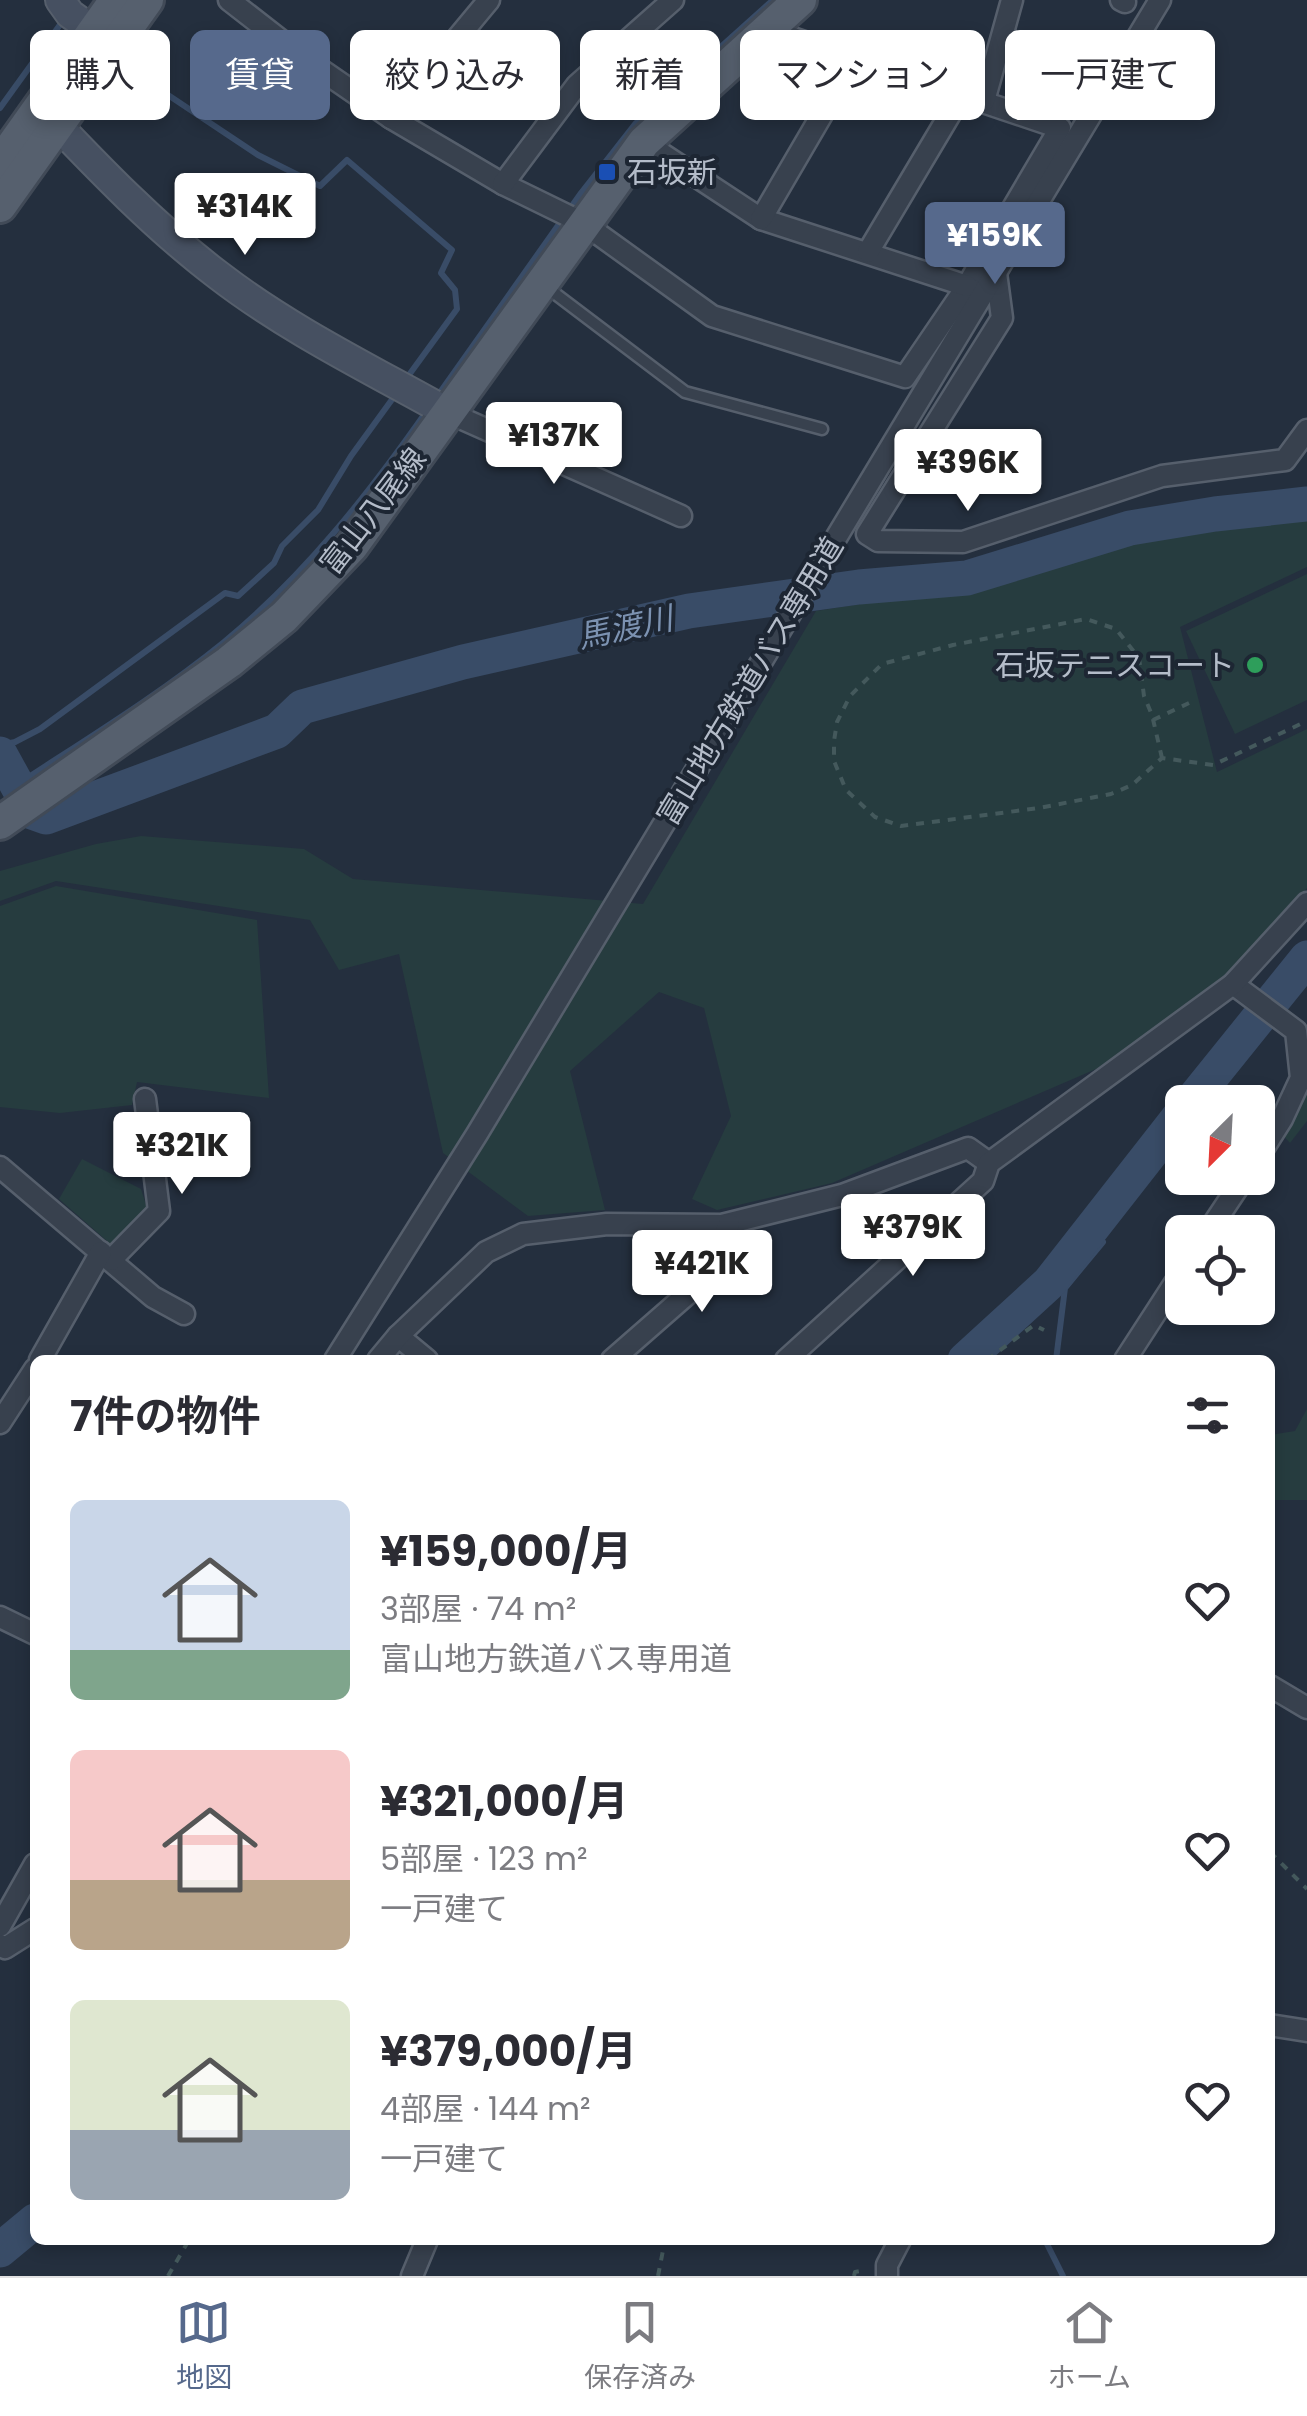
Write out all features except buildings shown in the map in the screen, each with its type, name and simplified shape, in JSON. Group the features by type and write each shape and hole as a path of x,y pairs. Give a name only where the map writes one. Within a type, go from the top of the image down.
{"main road":[{"path":"107,30 116,0"},
{"path":"114,30 147,0"},
{"name":"富山八尾線","path":"0,823 230,662 284,617 352,546 394,492 447,412 644,142 800,0"},
{"path":"0,163 45,120"},
{"path":"0,206 47,120"}],"street":[{"path":"60,0 70,14 92,30"},
{"path":"229,0 350,90"},
{"path":"464,30 489,0"},
{"path":"503,184 577,85 673,0"},
{"path":"985,97 1012,0"},
{"name":"富山地方鉄道バス専用道","path":"339,1355 477,1134 1160,0"},
{"path":"766,28 772,30"},
{"path":"394,120 503,184 584,222 712,316 905,377 967,286 1060,128 985,101"},
{"path":"53,120 131,198 218,275 310,336 447,412 682,516"},
{"path":"762,219 820,120"},
{"path":"868,252 947,120"},
{"path":"644,142 762,219 967,286"},
{"path":"996,273 1002,318 867,534 878,541 962,542 1162,476 1285,460 1307,430"},
{"path":"792,1355 983,1181 989,1163 1234,984 1307,904"},
{"path":"1234,984 1296,1031 1301,1078 1275,1131"},
{"path":"43,1355 106,1256 158,1211 145,1099"},
{"path":"382,1355 486,1252 523,1234 606,1224 728,1224 842,1196 968,1148 989,1163"},
{"path":"0,1167 153,1297 184,1314"},
{"path":"618,1355 708,1276 728,1224"},
{"path":"1128,1355 1165,1298"},
{"path":"398,1336 420,1355"},
{"path":"0,1423 30,1376"},
{"path":"0,1617 30,1632"},
{"path":"1275,1689 1307,1708"},
{"path":"0,1926 30,1873"},
{"path":"0,1945 6,1948 30,1932"},
{"path":"1275,2027 1307,2031"},
{"path":"412,2276 426,2245"},
{"path":"887,2276 887,2265 897,2245"}],"lane":[{"path":"540,282 685,392 822,429"}],"path":[{"path":"1162,758 1144,696 1139,658 1116,629 1086,619 953,645 882,664 850,696 838,722 834,761 846,790 874,817 901,826 1111,794 1132,785 1162,758 1213,765 1307,721"},
{"path":"1154,720 1189,703"},
{"path":"994,1355 1034,1325 1044,1330"},
{"path":"1275,1857 1307,1889"},
{"path":"168,2276 186,2245"},
{"path":"658,2276 664,2245"}],"green space":[{"path":"1307,511 1307,567 1180,627 1217,772 1307,729 1307,888 1230,975 1110,1063 832,1183 717,1210 692,1199 731,1116 704,1008 659,992 570,1071 605,1210 528,1216 443,1153 399,954 339,970 310,920 56,881 0,901 0,871 96,844 141,836 304,849 353,879 643,904 816,611 976,586 1116,540"},
{"name":"石坂テニスコート","path":"1307,574 1307,700 1235,734 1186,631"},
{"path":"56,886 257,920 269,1098 137,1082 132,1105 60,1113 0,1107 0,906"},
{"path":"1307,1078 1307,1121 1290,1143 1280,1132"},
{"path":"82,1159 141,1189 148,1211 115,1248 59,1199"},
{"path":"1307,1409 1307,1500 1275,1500 1275,1434 1295,1431"}],"waterway":[{"path":"436,398 581,193 635,124 773,0"},
{"path":"0,108 62,22"},
{"path":"170,96 258,155 320,186 347,160 452,250 441,273 455,290 457,309 406,379"},
{"path":"0,745 40,729 225,593 238,596 274,563 282,546 318,510 396,394"},
{"path":"15,786 174,680 253,617 333,534 426,412"},
{"name":"馬渡川","path":"0,754 32,812 46,817 277,731 302,707 463,662 689,611 859,587 967,578 1130,528 1307,504"},
{"path":"1205,1085 1307,958"},
{"path":"970,1355 1049,1283 1165,1135"},
{"path":"1057,1355 1065,1288 1103,1242 1089,1229"},
{"path":"0,2250 30,2225"},
{"path":"1048,2245 1063,2276"}],"place":[{"name":"石坂新","path":"607,172"},
{"name":"石坂テニスコート","path":"1255,665"}]}
